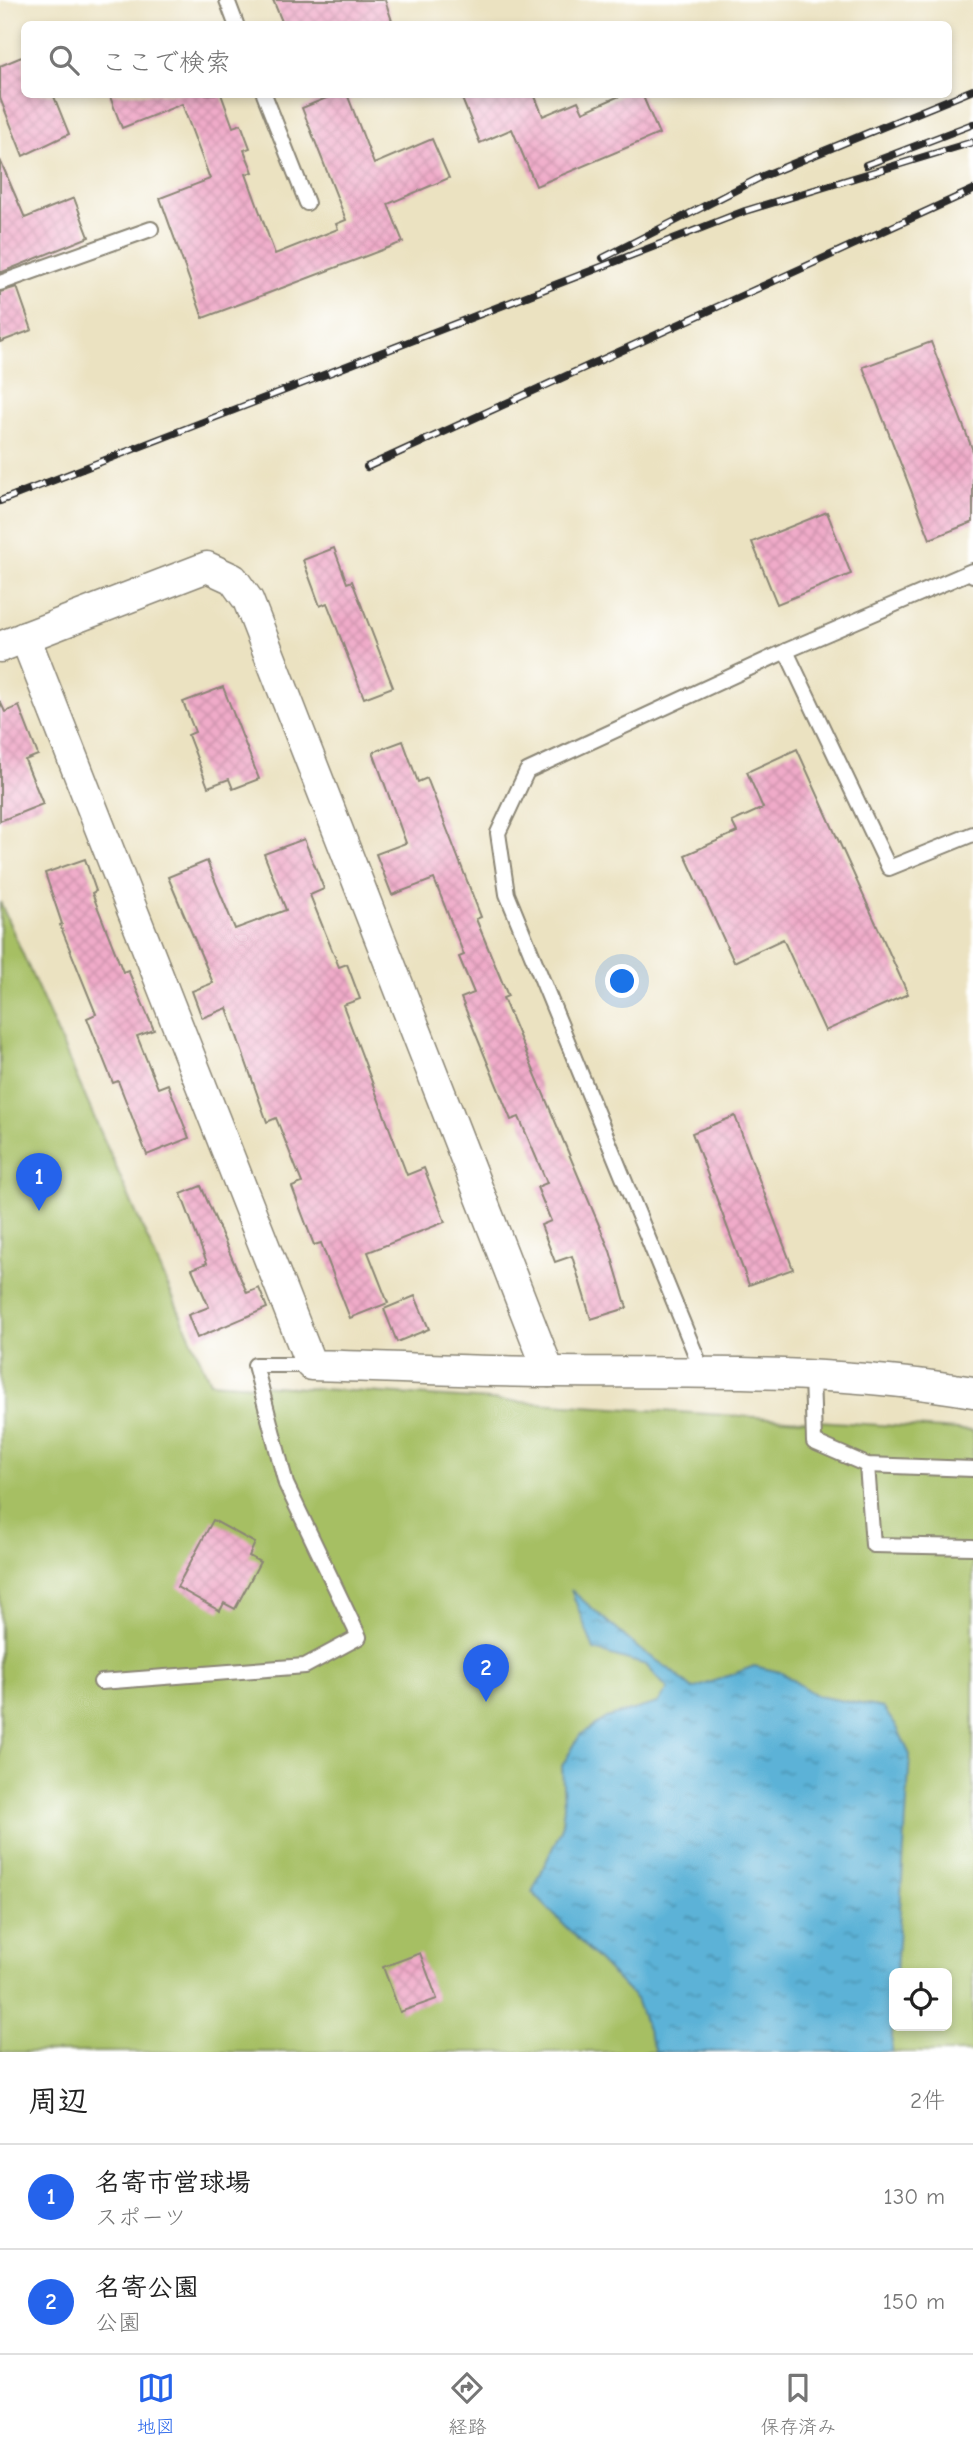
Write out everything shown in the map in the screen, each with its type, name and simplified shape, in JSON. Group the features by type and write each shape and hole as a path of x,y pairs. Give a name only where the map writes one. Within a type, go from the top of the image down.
{"street":[{"path":"549,1372 248,600 233,579 207,567 12,642 312,1365 549,1372 702,1370 812,1374 923,1384 973,1392"}],"lane":[{"path":"227,0 235,21"},
{"path":"266,98 307,203"},
{"path":"0,283 150,229"},
{"path":"702,1370 507,894 498,833 527,771 786,651 972,571 973,575"},
{"path":"786,651 889,868 973,834"},
{"path":"101,1682 305,1665 359,1637 286,1483 255,1364 312,1365"},
{"path":"812,1374 814,1442 867,1465 973,1469"},
{"path":"867,1465 873,1545 973,1547"}],"green space":[{"path":"0,902 210,1382 973,1431 973,2052 0,2052"}],"water":[{"path":"571,1590 638,1648 693,1689 754,1666 780,1672 817,1696 883,1708 898,1729 910,1755 896,1968 889,1968 891,2052 655,2052 636,1999 532,1892 561,1830 564,1807 562,1766 580,1735 606,1718 658,1703 668,1689 646,1665 594,1650"}],"building":[{"path":"273,0 385,0 392,21 282,21"},
{"path":"21,57 21,98 55,98 69,134 23,156 0,98 0,66"},
{"path":"111,98 222,98 233,127 241,124 250,148 244,150 253,172 246,174 275,254 338,229 336,224 346,220 302,108 326,98 349,98 374,164 432,139 449,178 388,204 403,242 203,318 160,198 210,179 182,104 122,128"},
{"path":"462,98 536,98 543,116 578,101 583,112 615,98 644,98 659,134 536,186 512,129 480,143"},
{"path":"0,160 25,218 74,198 89,237 0,273"},
{"path":"17,287 32,330 0,342 0,292"},
{"path":"931,342 973,451 973,522 930,539 863,367"},
{"path":"827,512 851,574 777,604 752,542"},
{"path":"334,548 347,583 352,581 393,687 364,698 327,603 320,606 303,560"},
{"path":"223,687 259,779 233,789 229,779 208,787 188,735 195,732 183,702"},
{"path":"0,701 5,712 19,706 38,755 25,760 43,804 0,821"},
{"path":"403,741 418,782 427,778 481,917 476,919 508,996 503,998 610,1251 627,1308 591,1319 572,1256 555,1262 541,1225 551,1221 537,1187 547,1183 519,1117 511,1120 461,998 474,993 459,957 464,955 434,879 392,895 376,854 406,843 373,752"},
{"path":"797,749 908,994 825,1031 783,939 734,962 685,855 737,832 732,822 763,808 747,772"},
{"path":"304,839 324,889 310,895 339,967 347,964 360,999 343,1005 407,1175 424,1168 445,1222 368,1252 388,1303 350,1318 321,1243 314,1245 292,1187 302,1183 276,1118 267,1122 227,1008 202,1018 192,991 213,983 168,877 207,861 235,929 286,910 264,854"},
{"path":"85,859 96,891 92,893 123,972 128,970 154,1030 137,1036 158,1088 168,1084 189,1138 147,1155 118,1081 113,1083 87,1018 96,1014 60,925 62,924 45,873"},
{"path":"735,1116 793,1269 749,1285 692,1133"},
{"path":"201,1186 247,1293 259,1288 267,1308 197,1338 188,1315 209,1307 192,1269 207,1263 181,1194"},
{"path":"415,1296 429,1329 397,1342 384,1309"},
{"path":"213,1520 255,1543 249,1556 260,1562 235,1609 224,1603 220,1611 177,1587"},
{"path":"420,1953 437,1999 400,2012 383,1967"}],"railway":[{"path":"603,258 763,176 973,90"},
{"path":"866,165 973,124"},
{"path":"0,501 745,211 973,142"},
{"path":"367,467 973,190"}],"place":[{"name":"名寄市営球場","path":"39,1211"},
{"name":"名寄公園","path":"486,1702"}]}
